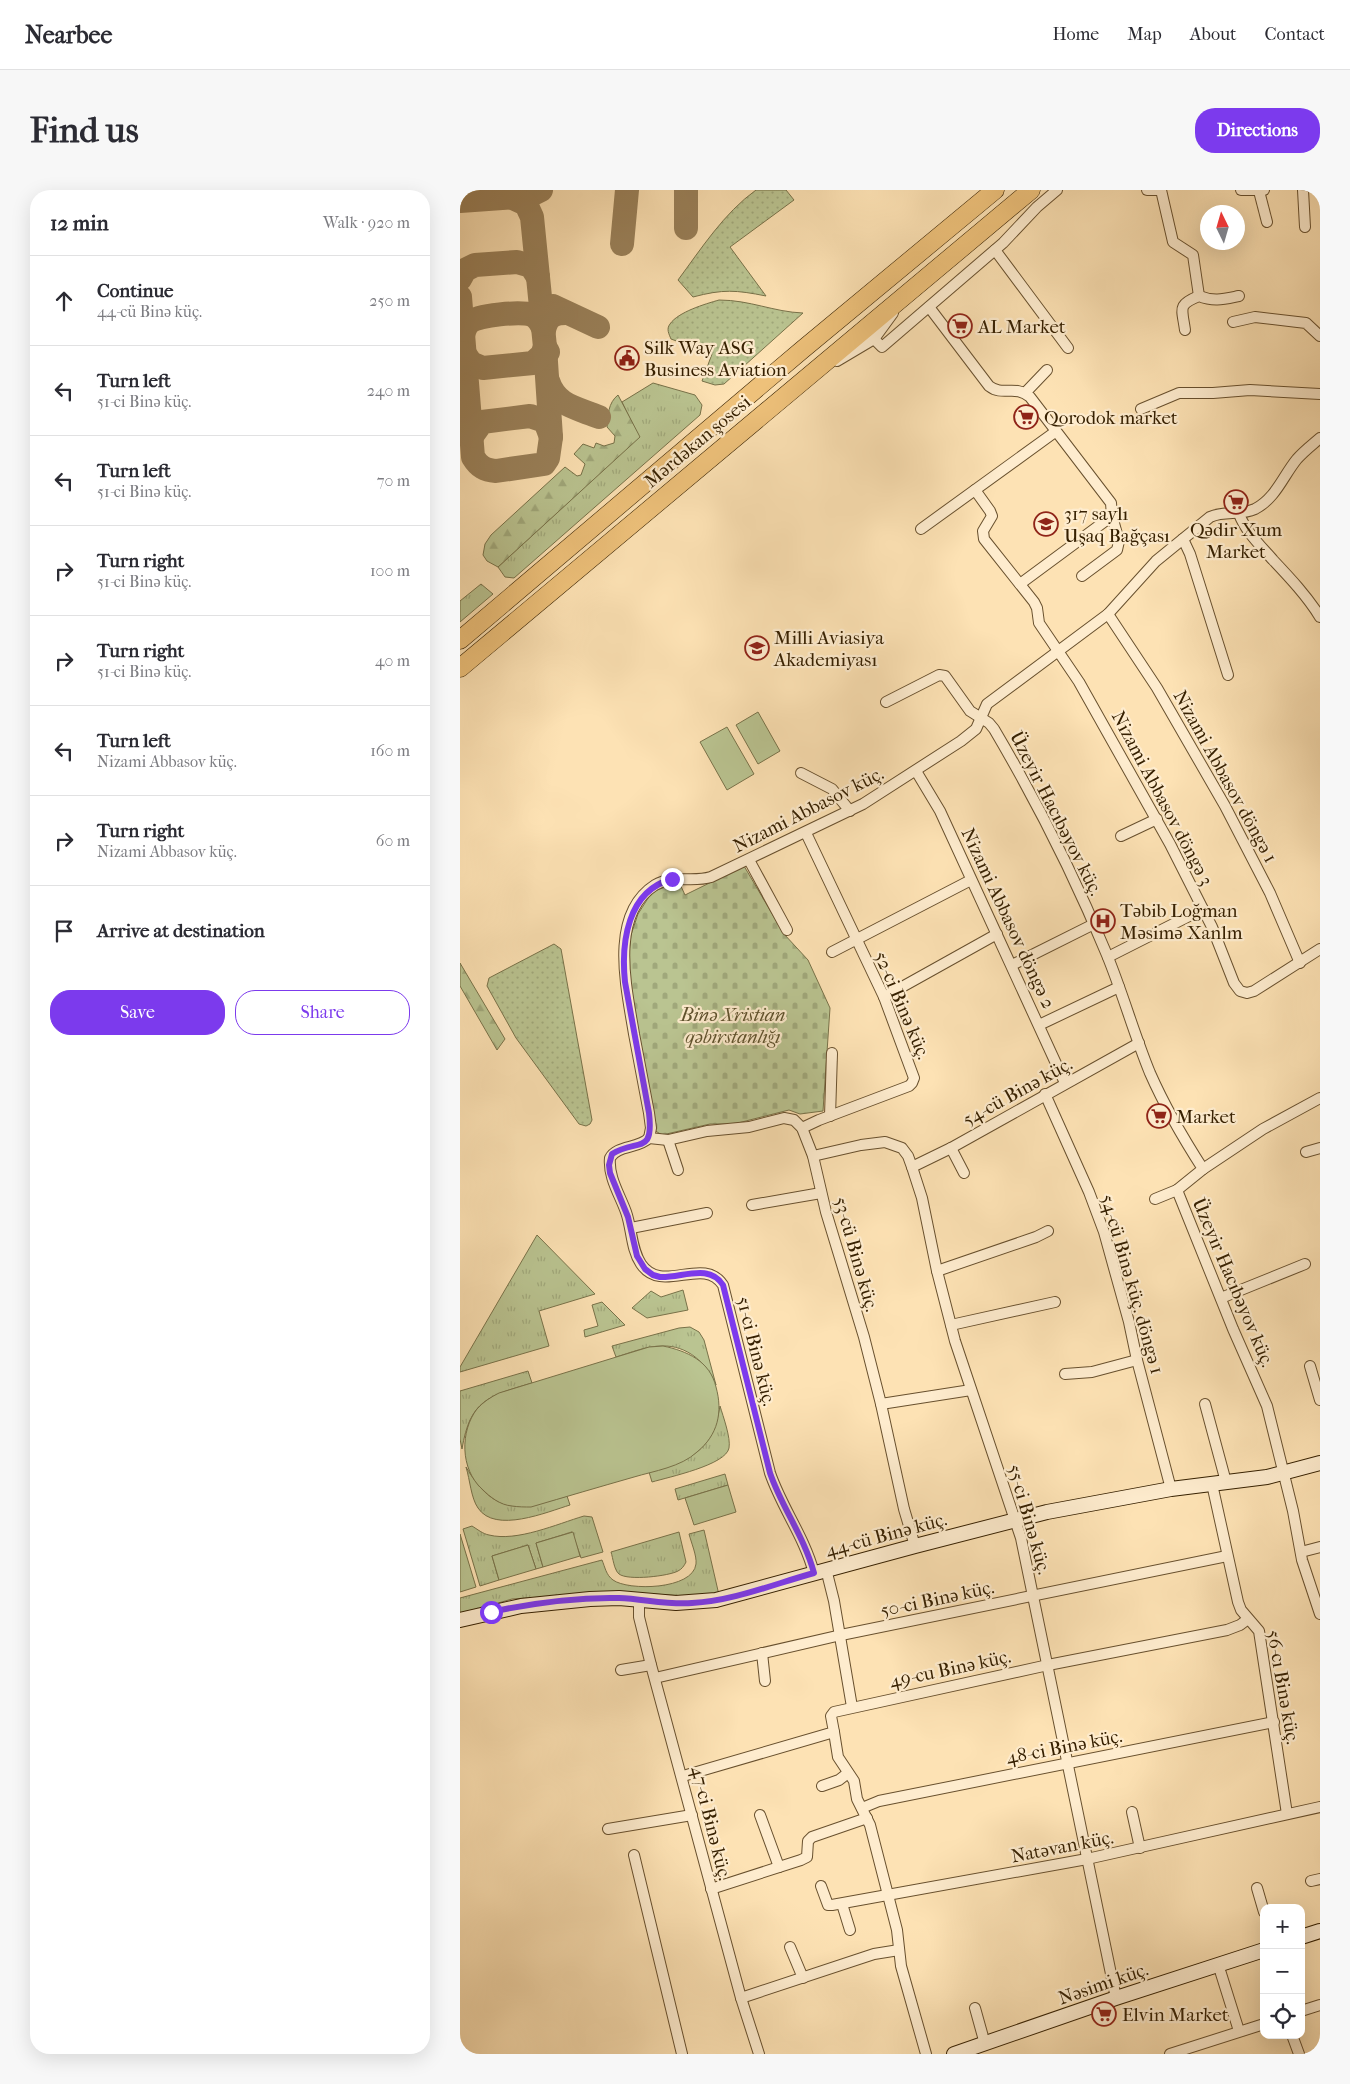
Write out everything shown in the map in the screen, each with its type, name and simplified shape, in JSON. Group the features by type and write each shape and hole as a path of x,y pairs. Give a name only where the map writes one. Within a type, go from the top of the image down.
{"highway":[{"name":"Mərdəkan şosesi","path":"460,640 802,350 995,190"},
{"name":"Mərdəkan şosesi","path":"460,668 1031,190"}],"street":[{"path":"874,339 882,347 995,250 1014,233 1037,207 1058,190"},
{"path":"1147,190 1157,190"},
{"path":"1162,190 1173,242 1193,255 1199,296"},
{"path":"1241,190 1262,191 1267,222"},
{"path":"1303,190 1305,227"},
{"path":"995,250 1068,348"},
{"path":"791,389 874,339 908,294"},
{"path":"1185,330 1182,307 1184,302 1199,296 1219,301 1239,296"},
{"path":"929,307 989,386 999,391 1016,390 1025,393 1111,503 1112,516 1119,541 1117,550 1082,576"},
{"path":"1233,322 1255,317 1306,323 1320,336"},
{"path":"1025,393 1046,370"},
{"path":"1141,409 1179,393 1250,390 1320,394"},
{"path":"921,529 1056,432"},
{"name":"Nizami Abbasov küç.","path":"649,1138 651,1128 649,1113 623,964 626,930 630,918 644,895 663,881 679,878 706,879 749,860 850,811 916,771 976,729 987,704 1108,614 1148,568 1182,539 1216,514 1246,513 1263,504 1274,492 1297,459 1320,438"},
{"name":"Nizami Abbasov döngə 3","path":"975,490 992,516 983,531 984,539 1034,602 1037,608 1039,623 1093,706 1157,819 1203,908 1234,983 1240,991 1247,993 1254,990 1320,949"},
{"path":"1238,514 1250,535 1298,588 1320,617"},
{"path":"1020,584 1112,516"},
{"path":"1182,539 1190,554 1228,675"},
{"name":"Nizami Abbasov döngə 1","path":"1108,614 1158,688 1225,806 1270,893 1300,963"},
{"name":"Üzeyir Hacıbəyov küç.","path":"886,702 939,675 945,676 970,711 994,729 1033,795 1094,924 1139,1043 1175,1126 1203,1169 1177,1190 1220,1298 1267,1406 1293,1511 1300,1552 1320,1614"},
{"name":"Nizami Abbasov döngə 2","path":"916,771 936,803 1065,1083"},
{"path":"802,773 823,782 832,789 850,811"},
{"path":"1121,836 1157,819"},
{"name":"52-ci Binə küç.","path":"802,1128 909,1086 914,1080 884,997 806,832"},
{"path":"749,860 788,930"},
{"path":"832,952 971,880"},
{"path":"1108,957 1203,908"},
{"path":"1012,965 1094,924"},
{"path":"884,997 997,934"},
{"path":"1039,1025 1119,987"},
{"name":"54-cü Binə küç.","path":"912,1167 951,1148 1139,1043"},
{"path":"830,1116 832,1053"},
{"name":"54-cü Binə küç. döngə 1","path":"1045,1094 1089,1192 1104,1232 1129,1322 1136,1360 1170,1489"},
{"path":"1203,1169 1263,1129 1320,1098"},
{"path":"649,1138 668,1140 707,1131 749,1127 784,1118 794,1120 802,1128"},
{"name":"53-cü Binə küç.","path":"802,1128 813,1156 821,1193 864,1337 881,1404 898,1485 915,1546"},
{"name":"51-ci Binə küç.","path":"649,1138 638,1146 616,1152 610,1158 610,1173 631,1228 637,1256 645,1269 653,1275 668,1277 707,1273 718,1278 723,1285 770,1473 780,1499 820,1571"},
{"path":"668,1140 678,1170"},
{"name":"55-ci Binə küç.","path":"813,1156 861,1145 884,1142 902,1148 908,1156 912,1167 922,1198 937,1271 951,1325 971,1390 1016,1520 1034,1596 1116,1998"},
{"path":"951,1148 964,1173"},
{"path":"1306,1152 1320,1148"},
{"path":"1155,1199 1177,1190"},
{"path":"752,1205 821,1193"},
{"path":"631,1228 707,1213"},
{"path":"937,1271 1036,1237 1048,1230"},
{"path":"1220,1298 1304,1264"},
{"path":"951,1325 1055,1302"},
{"path":"1066,1374 1092,1372 1136,1360"},
{"path":"1310,1366 1320,1400"},
{"path":"881,1404 971,1390"},
{"path":"1205,1404 1226,1482"},
{"name":"44-cü Binə küç.","path":"460,1620 491,1612 540,1604 590,1599 676,1603 716,1600 1016,1520 1170,1489 1284,1473 1320,1463"},
{"name":"56-cı Binə küç.","path":"1212,1484 1238,1602 1241,1610 1259,1631 1287,1814"},
{"path":"1300,1552 1320,1546"},
{"name":"50-ci Binə küç.","path":"655,1678 841,1636 1227,1556"},
{"path":"820,1571 841,1636 852,1707"},
{"name":"47-ci Binə küç.","path":"639,1600 639,1617 651,1664 683,1776 741,1998 760,2054"},
{"name":"49-cu Binə küç.","path":"834,1732 831,1714 852,1707 1048,1665 1227,1630 1240,1625 1248,1619"},
{"path":"762,1653 765,1681"},
{"path":"621,1670 651,1664"},
{"name":"48-ci Binə küç.","path":"711,1889 807,1857 808,1841 812,1837 865,1813 879,1801 1274,1722"},
{"path":"683,1776 834,1732 838,1757 854,1781 857,1799 865,1813 889,1896 902,1973 926,2054"},
{"path":"822,1786 839,1780 848,1773"},
{"name":"Natəvan küç.","path":"842,1904 1087,1859 1320,1807"},
{"path":"1132,1812 1140,1848"},
{"path":"608,1829 692,1815"},
{"path":"760,1815 779,1867"},
{"path":"634,1855 682,2054"},
{"path":"821,1886 828,1905 842,1904 850,1930"},
{"path":"1257,1888 1262,1904"},
{"path":"1305,1936 1320,1931"},
{"path":"790,1947 803,1978"},
{"path":"741,1998 874,1954 899,1950"},
{"name":"Nəsimi küç.","path":"954,2054 977,2049 1116,1998 1260,1951"},
{"path":"1218,1964 1239,2031"},
{"path":"1305,2010 1320,2005"},
{"path":"976,2008 977,2049"},
{"path":"1170,2054 1260,2025"},
{"path":"1293,2039 1299,2054"}],"green space":[{"path":"756,190 786,190 794,200 730,247 766,296 730,291 693,297 678,280 723,220"},
{"path":"719,300 803,313 724,384 715,385 702,381 712,354 671,339 668,330 670,324 679,316 692,309"},
{"path":"653,383 695,395 702,405 700,415 514,578 505,577 498,567 639,437 622,402"},
{"path":"618,395 640,437 498,567 487,561 483,555 485,544 491,535 565,467 577,476 581,475 585,464 574,454 583,444 594,448 596,443 604,446 614,443 615,436 607,427 607,423 610,405"},
{"path":"481,584 493,594 460,622 460,601"},
{"path":"758,712 780,751 758,764 736,725"},
{"path":"727,727 754,774 727,790 700,742"},
{"name":"Binə Xristian qəbirstanlığı","path":"744,866 784,934 808,960 830,1008 823,1111 800,1114 789,1110 734,1124 710,1124 662,1135 654,1130 629,979 631,935 638,914 652,892 679,882 685,895"},
{"path":"554,944 561,949 592,1120 586,1126 579,1124 516,1038 487,986 489,978"},
{"path":"460,963 505,1039 497,1050 460,986"},
{"path":"537,1235 595,1294 539,1311 549,1346 460,1372 460,1367"},
{"path":"683,1290 688,1310 647,1318 632,1308 651,1291 661,1297"},
{"path":"602,1302 625,1325 585,1337 584,1330 598,1326 592,1305"},
{"path":"690,1327 699,1332 704,1340 716,1385 702,1363 688,1352 680,1349 671,1346 656,1346 616,1357 612,1346 679,1328"},
{"path":"663,1346 689,1354 703,1364 709,1370 716,1387 719,1414 714,1431 704,1445 691,1457 667,1468 531,1507 512,1506 499,1502 488,1495 475,1481 466,1461 465,1439 471,1418 487,1400 499,1393 649,1347"},
{"path":"528,1371 532,1383 493,1397 483,1402 476,1410 470,1420 462,1449 460,1439 460,1391"},
{"path":"720,1406 729,1439 729,1448 726,1454 718,1460 696,1470 652,1482 649,1472 688,1458 705,1444 716,1422"},
{"path":"466,1467 487,1494 498,1501 509,1505 522,1506 567,1496 570,1505 522,1519 496,1519 486,1516 476,1504"},
{"path":"725,1474 728,1485 678,1500 675,1489"},
{"path":"728,1485 736,1512 694,1525 685,1498"},
{"path":"584,1516 592,1517 603,1552 581,1558 572,1532 536,1543 543,1567 536,1569 528,1545 492,1556 499,1580 480,1586 463,1529 472,1526 482,1533 500,1537 512,1536 537,1531"},
{"path":"704,1530 719,1595 687,1596 619,1592 512,1599 460,1614 460,1598 602,1560 609,1576 621,1584 645,1587 659,1586 684,1579 692,1573 696,1564 695,1553 689,1534"},
{"path":"573,1532 580,1556 543,1567 536,1543"},
{"path":"679,1532 686,1562 679,1570 666,1575 648,1577 624,1576 617,1572 611,1552"},
{"path":"460,1534 476,1587 460,1592"},
{"path":"528,1545 536,1569 499,1580 492,1556"}],"taxiway":[{"path":"460,201 529,196 541,190"},
{"path":"622,244 627,190"},
{"path":"686,190 686,228"},
{"path":"460,297 473,457 483,467 496,471 544,464 548,458 551,437 545,347 532,217 526,204 513,198"},
{"path":"460,279 465,270 475,265 517,262 531,266 538,277"},
{"path":"553,306 598,327"},
{"path":"463,336 468,324 482,317 519,313 532,315 540,321 544,330 551,317 566,313"},
{"path":"463,359 464,353 471,363 483,368 533,363 542,355 545,347 548,352"},
{"path":"548,381 556,396 562,401 599,417"},
{"path":"466,429 472,436 482,422 530,416 545,421 551,437"}],"place":[{"name":"AL Market","path":"960,326"},
{"name":"Silk Way ASG Business Aviation","path":"627,358"},
{"name":"Qorodok market","path":"1026,417"},
{"name":"Qədir Xum Market","path":"1236,502"},
{"name":"317 saylı Uşaq Bağçası","path":"1046,524"},
{"name":"Milli Aviasiya Akademiyası","path":"757,648"},
{"name":"Təbib Loğman Məsimə Xanlm","path":"1103,921"},
{"name":"Market","path":"1159,1116"},
{"name":"Elvin Market","path":"1104,2014"}],"route":[{"path":"491,1612 521,1606 590,1599 619,1598 676,1603 704,1602 727,1598 814,1573 802,1538 780,1499 770,1473 723,1285 713,1274 700,1273 660,1277 653,1275 645,1269 637,1256 628,1217 610,1173 609,1165 612,1154 645,1142 649,1138 651,1128 625,982 623,964 626,930 630,918 644,895 656,885 672,879"}]}
